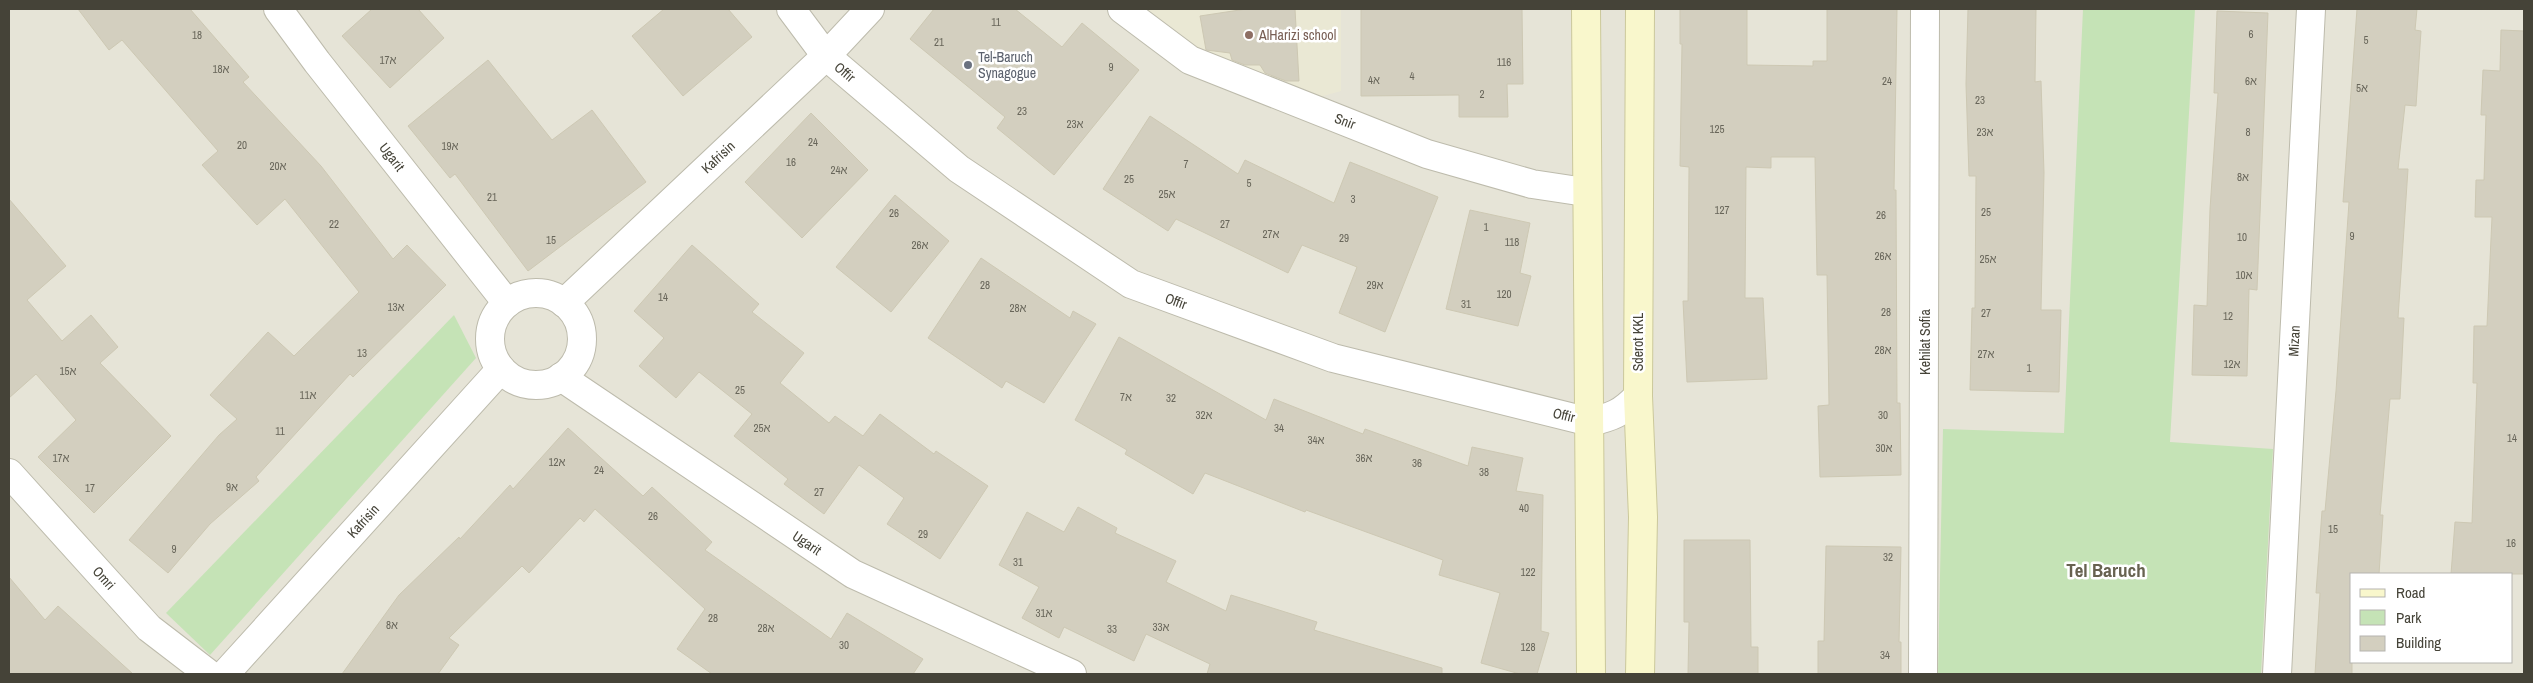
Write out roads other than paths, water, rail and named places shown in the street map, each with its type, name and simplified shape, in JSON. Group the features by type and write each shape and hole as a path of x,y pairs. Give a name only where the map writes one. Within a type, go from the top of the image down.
{"main road":[{"path":"1586,9 1585,192 1590,422 1591,674"},
{"name":"Sderot KKL","path":"1640,9 1638,396 1642,517 1640,674"}],"street":[{"name":"Ugarit","path":"278,9 317,62 507,303"},
{"name":"Offir","path":"791,9 826,56 959,169 1130,284 1334,358 1590,422 1625,410 1638,396"},
{"name":"Kafrisin","path":"564,303 826,56 870,9"},
{"name":"Snir","path":"1122,9 1190,60 1427,154 1532,184 1585,192"},
{"name":"Kehilat Sofia","path":"1923,674 1926,9"},
{"name":"Mizan","path":"2277,674 2312,9"},
{"path":"536,293 551,295 564,303 574,313 580,326 582,341 579,355 572,368 561,377 549,383 530,384 511,377 501,369 494,356 490,342 491,327 507,303 521,295 536,293"},
{"name":"Kafrisin","path":"225,674 501,369"},
{"name":"Ugarit","path":"561,377 853,574 1072,674"},
{"name":"Omri","path":"9,472 149,628 209,674"}],"place":[{"name":"AlHarizi school","path":"1249,35"},
{"name":"Tel-Baruch Synagogue","path":"968,65"}],"district":[{"name":"Tel Baruch","path":"2106,570"}]}
